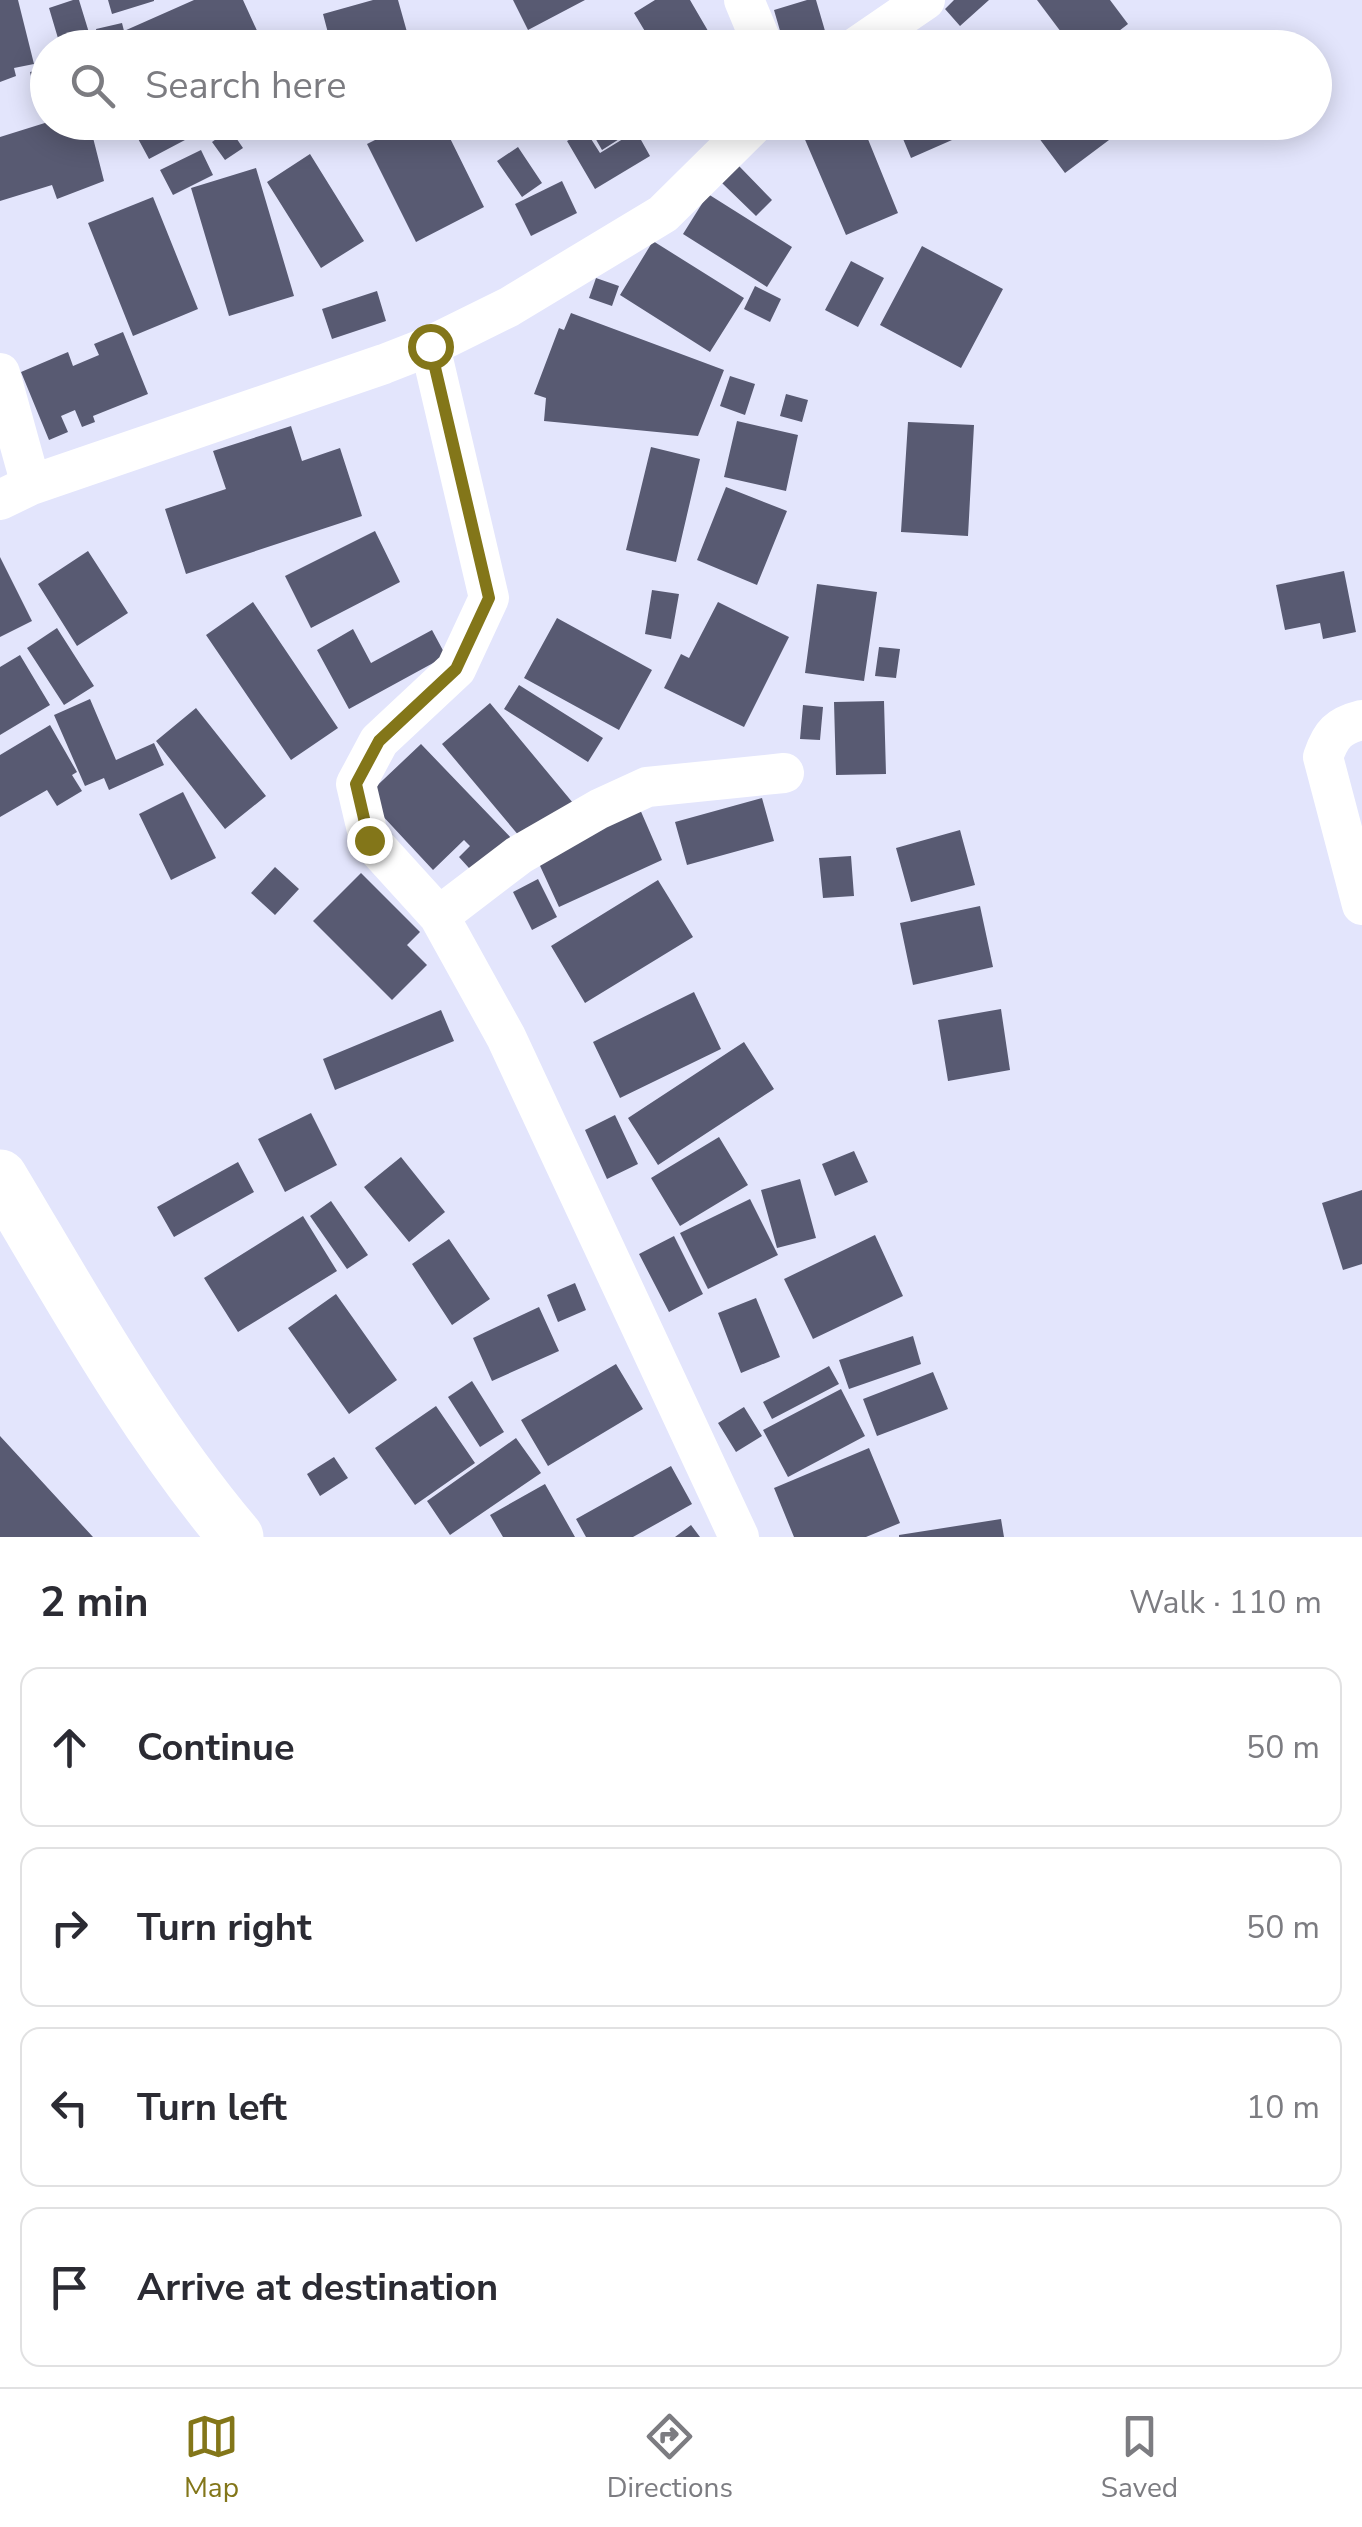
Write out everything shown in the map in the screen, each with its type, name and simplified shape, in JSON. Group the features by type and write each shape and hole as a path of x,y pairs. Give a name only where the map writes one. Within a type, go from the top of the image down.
{"main road":[{"path":"0,1178 199,1493 236,1537"}],"street":[{"path":"744,0 756,30"},
{"path":"881,30 925,0"},
{"path":"0,374 15,492 430,346 509,307 663,214 738,140"},
{"path":"430,346 489,598 456,669 379,741 356,784 369,840 438,916 506,1037 739,1537"},
{"path":"1362,720 1340,726 1330,737 1323,756 1362,905"},
{"path":"438,916 519,856 599,809 647,787 784,773"}],"building":[{"path":"0,0 18,0 30,48 30,65 14,68 16,76 0,82"},
{"path":"79,0 88,30 56,30 49,8"},
{"path":"108,0 154,0 154,1 112,14"},
{"path":"194,0 243,0 257,30 126,30"},
{"path":"373,0 398,0 406,30 327,30 323,14"},
{"path":"513,0 585,0 528,30"},
{"path":"655,0 690,0 708,30 644,30 634,13"},
{"path":"816,0 825,30 780,30 774,10"},
{"path":"954,0 989,0 960,26 945,9"},
{"path":"1037,0 1110,0 1128,24 1120,30 1060,30"},
{"path":"122,23 124,30 96,30 96,29"},
{"path":"30,128 30,140 94,140 104,181 57,199 52,185 0,201 0,137"},
{"path":"139,140 185,140 149,159"},
{"path":"238,140 243,148 225,160 212,142"},
{"path":"375,140 451,140 484,207 416,242 367,144"},
{"path":"592,140 600,153 621,140 641,140 650,156 595,189 567,141"},
{"path":"596,140 618,140 602,150"},
{"path":"805,140 868,140 898,213 846,235"},
{"path":"904,140 952,140 911,158"},
{"path":"1040,140 1109,140 1065,173"},
{"path":"518,147 542,183 522,197 497,161"},
{"path":"201,150 213,175 173,195 160,170"},
{"path":"310,154 364,241 321,268 267,182"},
{"path":"739,166 772,200 756,216 722,183"},
{"path":"256,168 294,296 229,316 191,188"},
{"path":"562,181 577,213 531,236 515,204"},
{"path":"708,194 792,247 767,287 683,234"},
{"path":"153,197 198,309 133,336 88,223"},
{"path":"653,241 744,298 710,352 620,295"},
{"path":"922,246 1003,289 961,368 880,325"},
{"path":"851,261 884,278 858,327 825,310"},
{"path":"596,278 619,286 612,306 589,298"},
{"path":"755,286 781,299 770,322 744,309"},
{"path":"377,291 386,321 332,339 322,309"},
{"path":"571,313 724,370 698,436 544,421 546,398 534,394 559,328 564,330"},
{"path":"123,332 148,394 93,416 95,422 82,427 75,410 61,416 68,432 49,440 21,372 68,352 73,366 99,355 94,344"},
{"path":"730,376 755,384 745,415 720,406"},
{"path":"786,394 808,400 802,422 780,416"},
{"path":"737,421 798,435 786,491 724,477"},
{"path":"908,422 974,425 968,536 901,532"},
{"path":"291,426 302,461 340,448 362,516 186,574 165,509 226,489 213,451"},
{"path":"651,447 700,459 676,562 626,550"},
{"path":"726,487 787,511 757,585 697,560"},
{"path":"375,531 400,582 311,628 285,576"},
{"path":"88,551 128,613 77,646 38,584"},
{"path":"0,557 32,621 0,637"},
{"path":"1344,571 1356,632 1323,639 1320,623 1285,630 1276,585"},
{"path":"817,584 877,592 864,681 805,673"},
{"path":"652,590 679,594 671,639 645,634"},
{"path":"253,602 338,728 291,760 206,635"},
{"path":"718,602 789,637 744,727 664,688 681,654 689,658"},
{"path":"557,618 652,670 619,730 524,678"},
{"path":"57,628 94,686 64,705 27,648"},
{"path":"353,629 371,663 432,630 446,656 349,709 317,650"},
{"path":"879,647 900,649 896,678 875,676"},
{"path":"20,655 50,705 0,735 0,667"},
{"path":"519,685 603,738 588,762 504,709"},
{"path":"90,699 116,760 154,743 164,765 109,790 104,778 85,786 54,715"},
{"path":"884,701 886,774 836,775 834,702"},
{"path":"490,703 573,803 525,843 442,744"},
{"path":"803,705 823,707 820,740 800,739"},
{"path":"196,708 266,796 225,829 156,741"},
{"path":"50,725 77,772 72,775 82,791 57,806 47,790 0,817 0,755"},
{"path":"421,744 515,842 478,878 459,857 470,846 464,840 433,870 365,797"},
{"path":"183,792 216,858 171,880 139,814"},
{"path":"762,798 774,841 687,865 675,822"},
{"path":"639,807 662,860 559,907 535,855"},
{"path":"960,830 975,885 911,902 896,848"},
{"path":"851,856 854,896 823,898 819,858"},
{"path":"275,867 299,889 275,915 251,893"},
{"path":"361,873 420,932 407,945 427,965 392,1000 313,921"},
{"path":"538,879 557,917 532,930 513,892"},
{"path":"658,880 693,937 585,1003 551,946"},
{"path":"980,906 993,967 913,985 900,923"},
{"path":"694,992 721,1049 620,1098 593,1042"},
{"path":"1001,1009 1010,1070 948,1081 938,1020"},
{"path":"441,1010 454,1041 335,1090 323,1059"},
{"path":"744,1042 774,1089 658,1165 628,1118"},
{"path":"311,1113 337,1165 285,1192 258,1139"},
{"path":"615,1115 638,1164 607,1179 585,1130"},
{"path":"719,1137 748,1185 680,1226 651,1178"},
{"path":"854,1151 868,1182 835,1196 822,1164"},
{"path":"401,1157 445,1212 409,1242 364,1187"},
{"path":"238,1162 254,1192 174,1237 157,1207"},
{"path":"800,1179 816,1238 777,1248 761,1190"},
{"path":"1362,1190 1362,1264 1343,1270 1322,1203"},
{"path":"750,1199 778,1255 708,1289 680,1233"},
{"path":"331,1201 368,1255 347,1269 310,1216"},
{"path":"303,1216 337,1271 238,1332 204,1278"},
{"path":"875,1235 903,1296 813,1339 784,1279"},
{"path":"674,1236 703,1294 669,1312 639,1254"},
{"path":"449,1239 490,1299 452,1325 412,1264"},
{"path":"575,1283 586,1310 558,1322 547,1295"},
{"path":"336,1294 397,1380 349,1414 288,1328"},
{"path":"756,1298 780,1357 741,1373 718,1313"},
{"path":"539,1307 559,1351 492,1381 473,1338"},
{"path":"913,1336 921,1364 849,1389 839,1360"},
{"path":"616,1364 643,1409 548,1466 521,1420"},
{"path":"829,1366 839,1384 772,1419 763,1402"},
{"path":"933,1372 948,1409 877,1436 863,1399"},
{"path":"472,1381 504,1432 480,1447 448,1397"},
{"path":"841,1389 865,1436 788,1477 763,1430"},
{"path":"436,1406 475,1463 415,1505 375,1448"},
{"path":"744,1407 762,1436 736,1452 718,1423"},
{"path":"0,1436 93,1537 0,1537"},
{"path":"516,1438 541,1473 450,1535 427,1501"},
{"path":"869,1448 900,1523 866,1537 794,1537 774,1488"},
{"path":"334,1457 348,1478 320,1496 307,1474"},
{"path":"671,1466 692,1504 633,1537 586,1537 576,1519"},
{"path":"545,1484 575,1537 503,1537 490,1515"},
{"path":"1001,1519 1004,1537 899,1537 899,1535"},
{"path":"691,1525 700,1537 675,1537"}],"route":[{"path":"369,840 356,784 379,741 456,669 489,598 430,346"}]}
